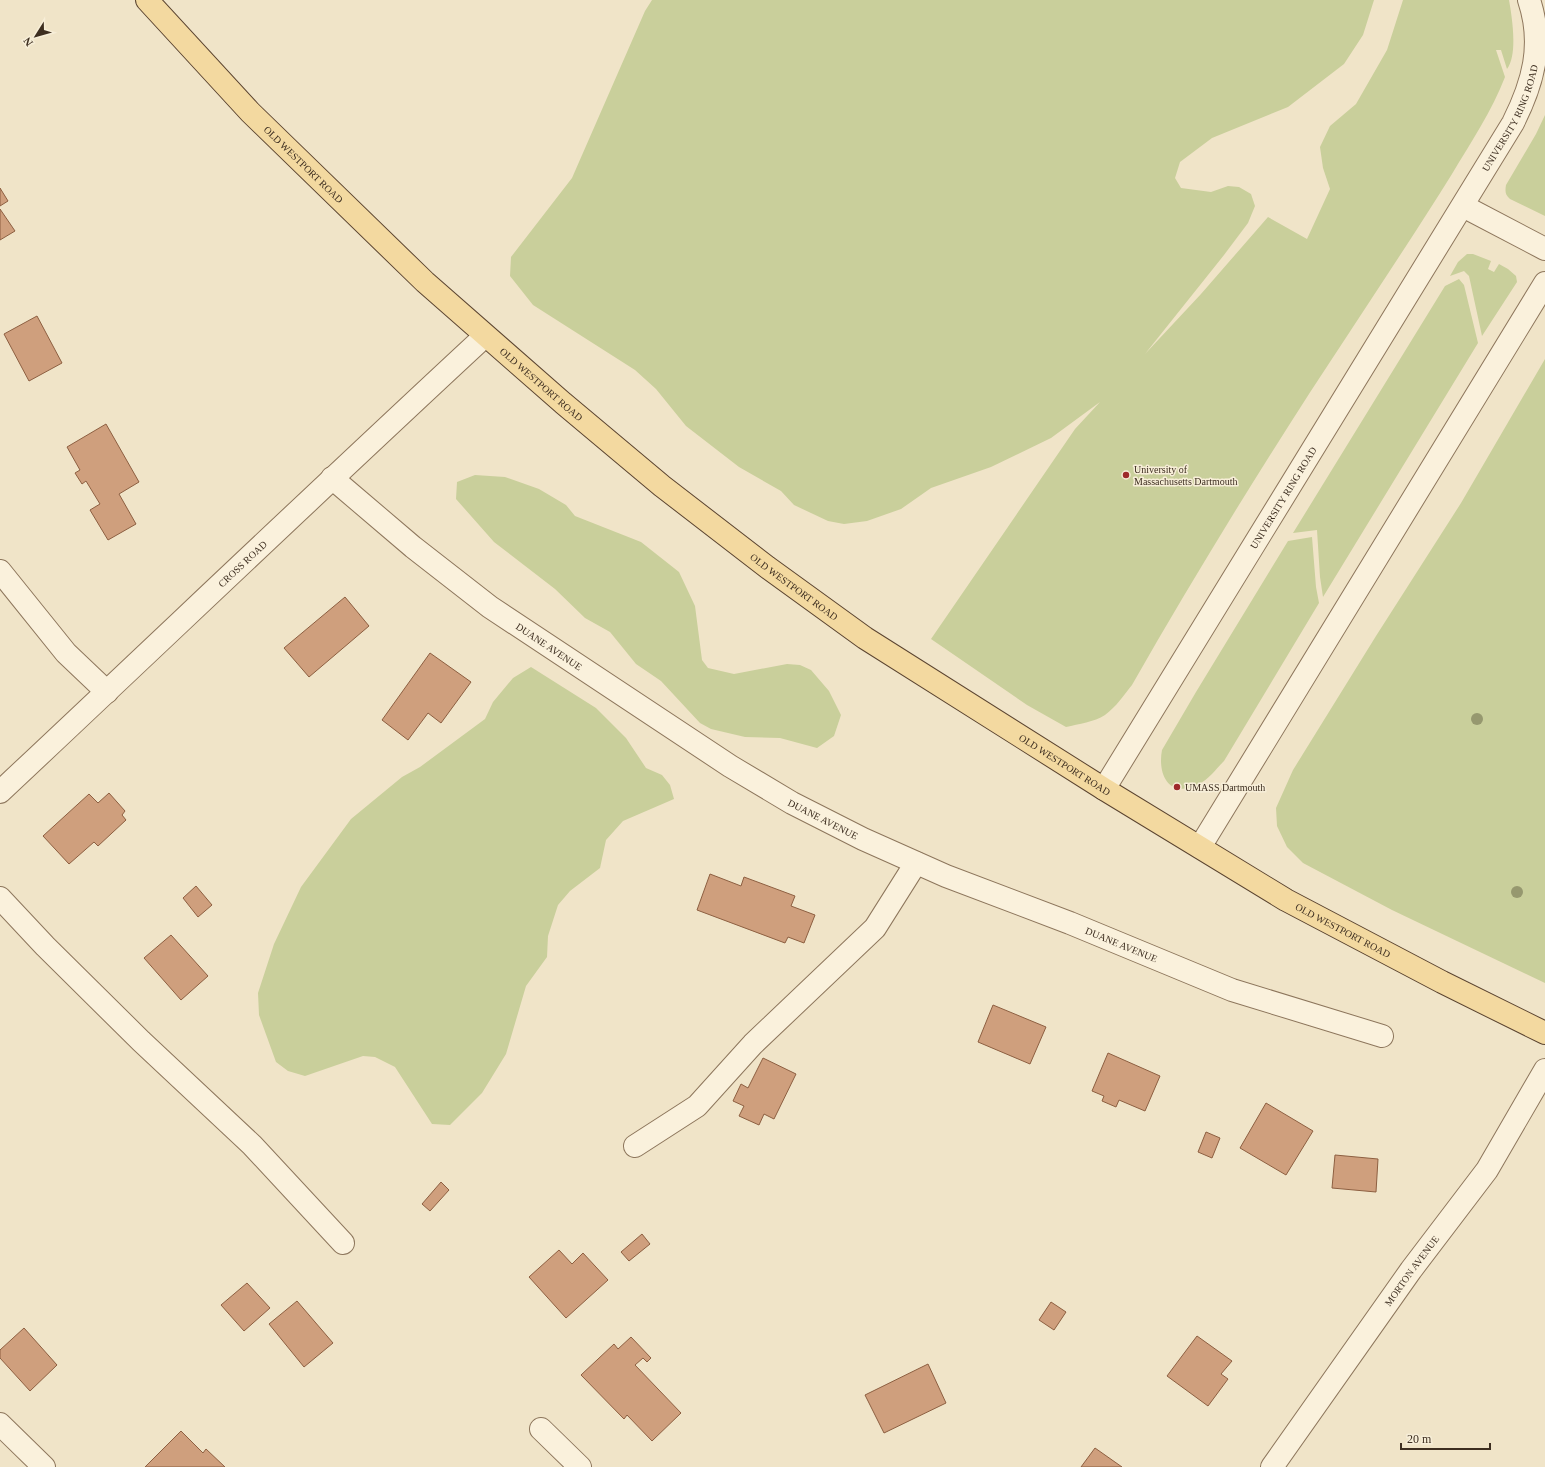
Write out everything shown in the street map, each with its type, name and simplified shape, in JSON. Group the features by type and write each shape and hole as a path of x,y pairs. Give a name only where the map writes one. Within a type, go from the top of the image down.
{"main road":[{"name":"OLD WESTPORT ROAD","path":"147,0 250,112 420,276 485,336 662,486 773,571 865,638 1104,789 1306,911 1442,982 1545,1033"}],"street":[{"name":"UNIVERSITY RING ROAD","path":"1104,789 1513,123 1530,83 1536,45 1534,19 1529,0"},
{"path":"1463,206 1545,249"},
{"path":"1200,847 1545,283"},
{"name":"CROSS ROAD","path":"0,792 332,478 485,336"},
{"name":"DUANE AVENUE","path":"332,478 413,547 490,607 730,766 792,803 863,839 946,876 1070,923 1232,990 1382,1036"},
{"path":"0,572 66,653 107,692"},
{"path":"635,1146 697,1106 753,1044 875,928 916,863"},
{"path":"0,898 45,946 118,1019 252,1145 342,1243"},
{"name":"MORTON AVENUE","path":"1272,1467 1411,1270 1487,1170 1545,1070"},
{"path":"0,1424 44,1467"},
{"path":"541,1429 580,1467"}],"green space":[{"path":"652,0 1374,0 1363,35 1344,64 1288,107 1212,138 1180,162 1175,178 1181,188 1211,192 1228,186 1239,187 1251,194 1255,206 1248,223 1145,354 1201,294 1268,217 1307,239 1330,189 1323,168 1320,147 1330,126 1356,104 1387,50 1403,0 1509,0 1513,26 1513,45 1510,63 1507,69 1501,50 1496,50 1505,77 1488,114 1474,138 1266,461 1184,595 1132,685 1116,705 1105,715 1091,721 1066,727 1027,705 931,639 1075,429 1100,402 1051,438 991,467 931,488 901,509 867,521 844,524 828,521 794,505 781,491 739,467 686,426 656,389 635,370 533,305 510,276 511,257 572,178 645,11"},
{"path":"1545,115 1545,216 1510,199 1506,194 1506,185 1536,134"},
{"path":"1467,254 1473,254 1491,261 1488,269 1494,272 1499,264 1516,276 1517,282 1482,336 1469,276 1464,271 1450,276 1458,262"},
{"path":"1459,279 1464,285 1478,343 1323,597 1320,577 1317,530 1293,533 1445,286"},
{"path":"1545,359 1545,983 1392,910 1303,863 1287,847 1277,826 1276,808 1293,770 1461,503"},
{"path":"475,475 505,477 539,489 566,505 575,516 641,542 679,572 695,606 702,660 708,668 734,674 787,664 800,665 811,670 829,691 841,715 834,736 817,748 780,738 745,737 711,729 700,723 661,681 636,664 610,632 585,618 555,589 494,542 456,499 457,482"},
{"path":"1312,537 1316,587 1319,603 1224,761 1203,782 1189,788 1181,789 1174,787 1168,783 1164,777 1161,760 1162,750 1288,541"},
{"path":"531,667 596,708 626,738 646,768 662,775 670,785 674,799 623,821 606,840 600,868 570,891 558,905 548,936 547,957 526,986 506,1054 482,1093 450,1125 432,1124 395,1067 375,1057 363,1056 305,1076 288,1071 276,1062 259,1015 258,993 274,944 301,887 351,819 402,777 420,767 485,719 493,702 513,678"}],"building":[{"path":"0,188 8,201 0,206"},
{"path":"0,209 15,231 0,240"},
{"path":"37,316 62,363 29,381 4,334"},
{"path":"106,424 139,482 119,494 136,524 108,540 90,510 100,504 86,481 82,484 75,473 80,470 67,447"},
{"path":"345,597 369,626 309,677 284,648"},
{"path":"430,653 471,682 441,723 428,713 408,740 382,720"},
{"path":"109,793 125,811 122,815 126,820 98,846 94,842 69,864 43,836 89,794 98,803"},
{"path":"710,874 741,886 744,877 795,896 791,906 815,915 804,943 788,937 785,943 697,910"},
{"path":"196,886 212,905 198,917 183,898"},
{"path":"171,935 208,976 181,1000 144,958"},
{"path":"993,1005 1046,1027 1030,1064 978,1042"},
{"path":"1108,1053 1160,1076 1145,1111 1119,1100 1116,1107 1102,1101 1104,1096 1092,1091"},
{"path":"763,1058 796,1074 774,1119 764,1114 759,1125 739,1116 744,1106 733,1101 741,1084 748,1088"},
{"path":"1266,1103 1313,1131 1286,1175 1240,1148"},
{"path":"1206,1132 1220,1138 1212,1158 1198,1152"},
{"path":"1335,1155 1378,1159 1376,1192 1332,1188"},
{"path":"441,1182 449,1190 430,1211 422,1204"},
{"path":"642,1234 650,1244 629,1261 621,1252"},
{"path":"559,1250 572,1264 583,1253 608,1280 566,1318 529,1277"},
{"path":"247,1283 270,1308 244,1331 221,1305"},
{"path":"297,1301 333,1343 304,1367 269,1324"},
{"path":"1051,1302 1066,1312 1054,1330 1039,1320"},
{"path":"24,1328 57,1365 30,1391 0,1358 0,1350"},
{"path":"1197,1336 1232,1361 1221,1374 1228,1379 1208,1406 1167,1376"},
{"path":"631,1337 651,1358 647,1362 643,1358 635,1365 681,1413 652,1441 627,1415 624,1419 581,1375 614,1344 618,1349"},
{"path":"928,1364 946,1403 884,1433 865,1395"},
{"path":"181,1431 203,1453 206,1449 225,1467 145,1467"},
{"path":"1095,1448 1122,1467 1081,1467"}],"place":[{"name":"University of Massachusetts Dartmouth","path":"1126,475"},
{"name":"UMASS Dartmouth","path":"1177,787"}]}
